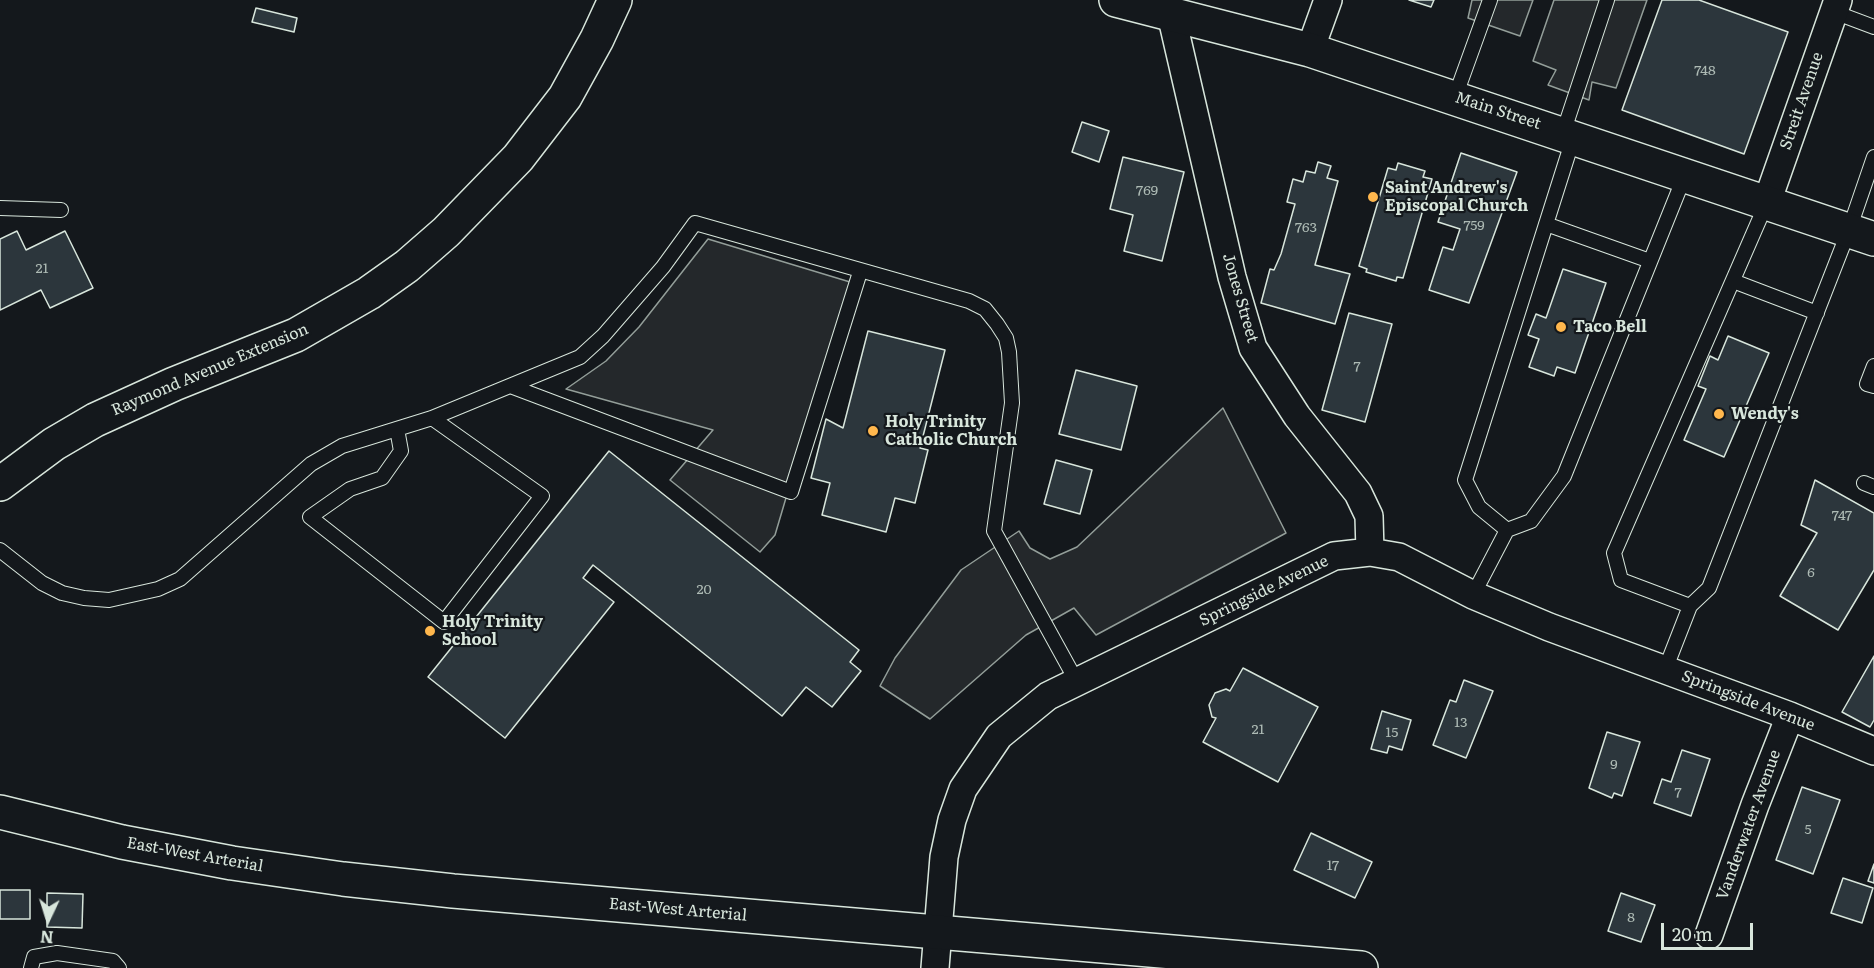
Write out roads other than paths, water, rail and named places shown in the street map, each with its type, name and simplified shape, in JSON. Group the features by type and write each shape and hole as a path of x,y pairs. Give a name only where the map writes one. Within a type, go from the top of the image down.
{"main road":[{"name":"Raymond Avenue Extension","path":"0,484 54,444 95,420 174,384 296,335 369,293 407,266 446,232 518,158 565,97 597,39 615,0"},
{"name":"Main Street","path":"1116,0 1310,50 1862,235"},
{"name":"East-West Arterial","path":"0,812 134,844 232,863 343,879 1361,968"}],"street":[{"path":"1310,50 1328,0"},
{"name":"Streit Avenue","path":"1767,202 1835,6"},
{"name":"Jones Street","path":"1171,14 1232,277 1253,348 1298,416 1358,493 1369,516 1370,552"},
{"name":"Springside Avenue","path":"935,968 944,857 952,820 963,789 999,736 1048,696 1334,556 1370,552 1400,557 1473,595 1549,627 1790,716 1874,751"},
{"name":"Vanderwater Avenue","path":"1709,936 1755,805 1790,716"}],"lane":[{"path":"1455,97 1490,0"},
{"path":"1507,530 1479,507 1465,480 1546,224 1568,135 1607,0"},
{"path":"1835,6 1874,27"},
{"path":"1665,670 1690,606 1709,588 1817,313 1862,235 1874,157"},
{"path":"1473,595 1507,530 1531,521 1564,476 1685,175"},
{"path":"1690,606 1621,580 1614,553 1767,202"},
{"path":"0,208 61,210"},
{"path":"0,550 42,583 62,593 84,598 109,600 158,589 180,579 311,464 342,446 432,418 513,387 580,357 603,336 663,267 695,223 860,272 969,301 985,309 1006,338 1012,403 994,531 1077,682"},
{"path":"1546,224 1650,261"},
{"path":"513,387 790,492 860,272"},
{"path":"1733,281 1817,313"},
{"path":"1874,366 1867,384 1874,386"},
{"path":"397,429 401,451 382,478 350,489 310,517 444,622 542,496 432,418"},
{"path":"31,968 34,957 57,953 113,962 119,968"}],"place":[{"name":"Saint Andrew's Episcopal Church","path":"1373,197"},
{"name":"Taco Bell","path":"1561,327"},
{"name":"Wendy's","path":"1719,414"},
{"name":"Holy Trinity Catholic Church","path":"873,431"},
{"name":"Holy Trinity School","path":"430,631"}]}
